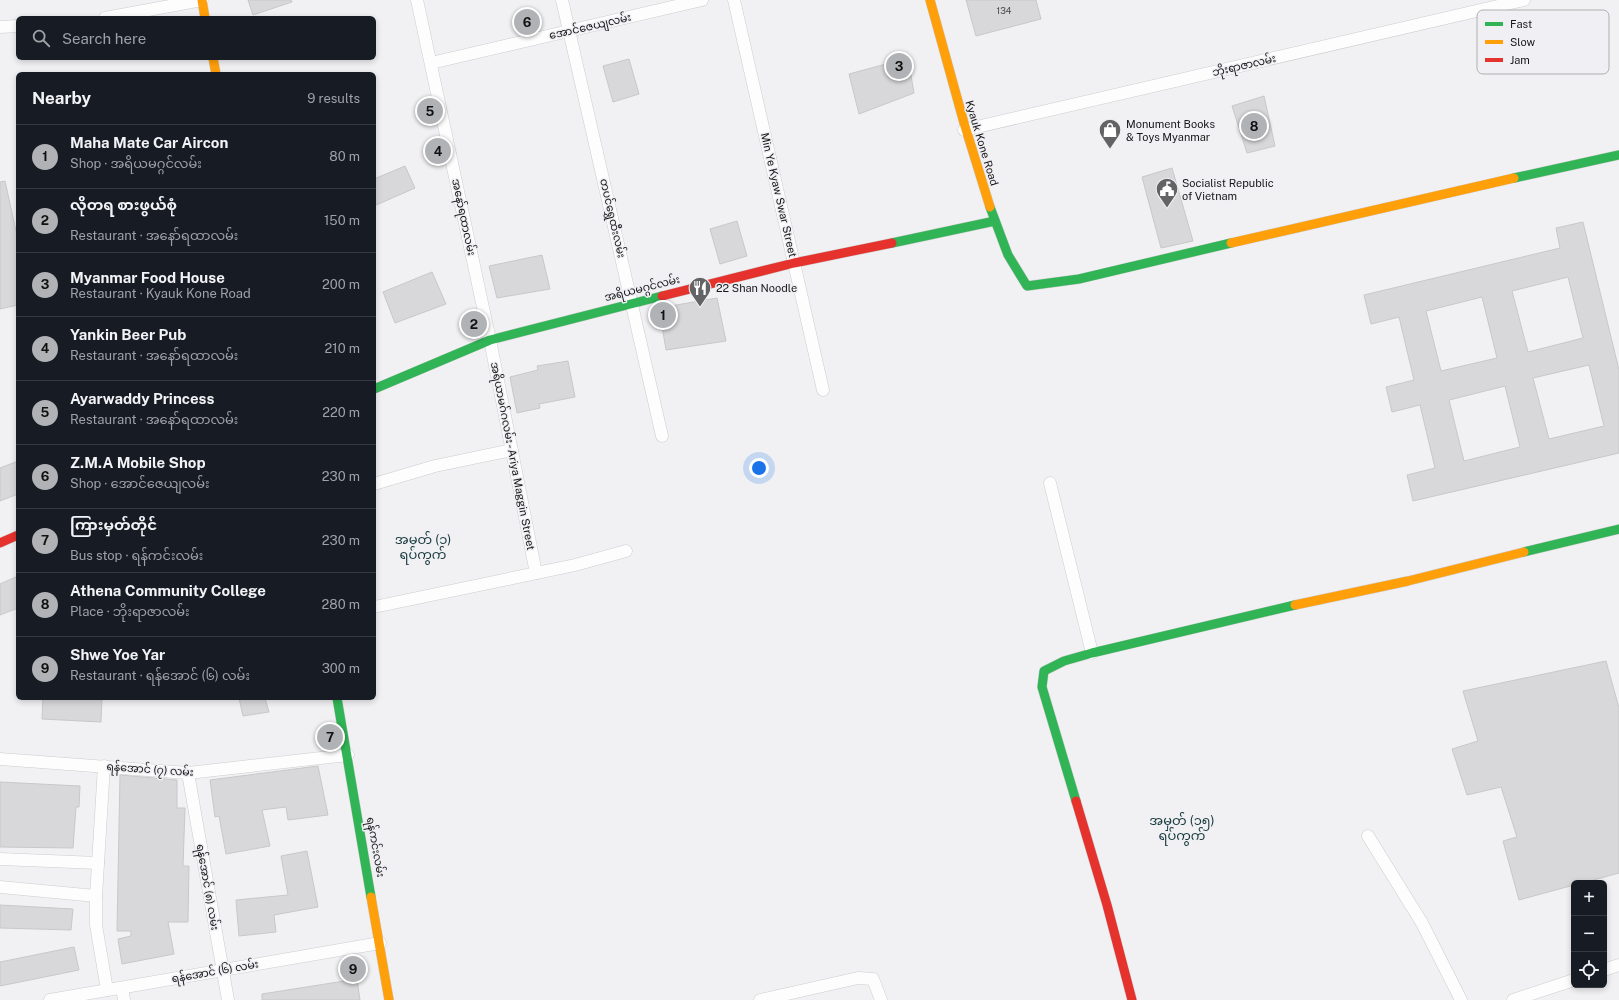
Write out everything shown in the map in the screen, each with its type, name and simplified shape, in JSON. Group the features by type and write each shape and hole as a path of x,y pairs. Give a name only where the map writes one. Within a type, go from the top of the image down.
{"street":[{"path":"116,16 202,0 205,16"},
{"name":"အနော်ရထာလမ်း","path":"417,0 490,340"},
{"name":"တပင်ရွှေထီးလမ်း","path":"562,0 662,436"},
{"name":"အောင်ဇေယျလမ်း","path":"431,63 702,0"},
{"name":"Min Ye Kyaw Swar Street","path":"734,0 823,390"},
{"name":"Kyauk Kone Road","path":"930,0 964,130 995,221 1016,274 1027,286 1079,279 1619,155"},
{"name":"ဘိုးရာဇာလမ်း","path":"1481,10 1524,0"},
{"name":"ဘိုးရာဇာလမ်း","path":"964,130 1477,11"},
{"path":"0,27 16,26"},
{"path":"213,60 216,72"},
{"name":"အရိယမဂ္ဂင်လမ်း","path":"376,389 490,340 794,263 995,221"},
{"name":"အရိယာမဂ်ဂလမ်း - Ariya Maggin Street","path":"490,340 536,573"},
{"path":"376,483 435,466 512,450"},
{"path":"1050,483 1092,653"},
{"path":"1132,1000 1105,897 1042,687 1044,671 1064,661 1092,653 1269,611 1408,581 1619,529"},
{"path":"0,543 16,536"},
{"path":"376,607 536,573 626,551"},
{"name":"ရန်ကင်းလမ်း","path":"337,700 389,1000"},
{"name":"ရန်အောင် (၇) လမ်း","path":"0,759 188,773 348,755"},
{"path":"104,766 96,896 96,925 107,990"},
{"name":"ရန်အောင် (၈) လမ်း","path":"188,773 228,1000"},
{"path":"1368,836 1422,923 1461,1000"},
{"path":"0,859 98,863"},
{"path":"0,886 96,896"},
{"name":"ရန်အောင် (၆) လမ်း","path":"50,1000 380,943"},
{"path":"1607,969 1619,965"},
{"path":"760,1000 858,978 873,979 881,1000"},
{"path":"1513,1000 1571,981"},
{"path":"122,988 124,1000"}],"building":[{"path":"248,0 291,0 292,2 253,15"},
{"path":"966,0 1036,0 1041,19 976,36"},
{"path":"908,58 914,93 859,114 849,74"},
{"path":"629,59 639,94 613,102 603,66"},
{"path":"1264,96 1275,146 1247,153 1232,106"},
{"path":"405,166 415,188 376,205 376,178"},
{"name":"Socialist Republic of Vietnam","path":"1172,168 1193,241 1161,248 1142,177"},
{"path":"5,181 16,231 16,305 0,309 0,182"},
{"path":"737,221 747,256 720,264 710,229"},
{"path":"1583,222 1619,370 1619,453 1413,501 1407,475 1435,468 1420,405 1392,412 1386,387 1414,380 1399,317 1371,324 1364,295 1560,248 1556,228","holes":["1568,277 1583,338 1528,352 1512,291","1482,297 1497,358 1441,371 1426,311","1589,365 1604,426 1549,439 1533,378","1505,386 1520,447 1464,461 1449,400"]},
{"path":"542,255 550,289 497,298 489,266"},
{"path":"432,272 446,304 395,323 383,292"},
{"path":"717,298 726,341 666,350 659,308"},
{"path":"568,361 575,397 539,404 540,408 517,413 510,377 538,370 537,366"},
{"path":"16,462 16,495 0,501 0,468"},
{"path":"16,577 16,609 0,615 0,584"},
{"path":"1606,661 1619,708 1619,873 1594,880 1571,880 1571,886 1519,900 1503,841 1517,837 1501,787 1467,795 1452,749 1478,741 1463,691"},
{"path":"43,700 102,700 101,722 42,719"},
{"path":"239,700 266,700 269,712 243,716"},
{"path":"318,766 328,815 288,820 286,807 262,810 270,846 226,854 219,816 215,817 210,780"},
{"path":"120,775 177,780 177,808 185,808 183,866 189,866 188,922 168,922 174,954 122,964 118,939 131,936 131,931 117,931"},
{"path":"0,782 80,786 79,807 76,807 73,848 0,847"},
{"path":"307,851 318,907 274,915 276,932 239,936 236,900 288,895 281,856"},
{"path":"0,905 73,909 71,930 0,928"},
{"path":"74,947 79,970 0,986 0,962"},
{"path":"357,979 360,1000 262,1000 262,994"}],"traffic: fast":[{"path":"1514,178 1619,155"},
{"path":"990,207 1008,255 1027,286 1079,279 1231,243"},
{"path":"892,243 995,221"},
{"path":"376,388 490,340 662,296"},
{"path":"1524,552 1619,529"},
{"path":"1076,801 1042,687 1044,671 1064,661 1092,653 1295,605"},
{"path":"337,700 371,897"}],"traffic: slow":[{"path":"202,0 205,16"},
{"path":"930,0 964,123 990,207"},
{"path":"213,60 216,72"},
{"path":"1231,243 1514,178"},
{"path":"1295,605 1408,581 1524,552"},
{"path":"371,897 389,1000"}],"traffic: jam":[{"path":"662,296 794,263 892,243"},
{"path":"0,543 16,536"},
{"path":"1076,801 1107,905 1132,1000"}],"place":[{"name":"Z.M.A Mobile Shop","path":"527,22"},
{"name":"Myanmar Food House","path":"899,66"},
{"name":"Ayarwaddy Princess","path":"430,111"},
{"name":"Athena Community College","path":"1254,126"},
{"name":"Monument Books & Toys Myanmar","path":"1110,150"},
{"name":"Yankin Beer Pub","path":"438,151"},
{"name":"Socialist Republic of Vietnam","path":"1167,208"},
{"name":"22 Shan Noodle","path":"700,308"},
{"name":"Maha Mate Car Aircon","path":"663,315"},
{"name":"လိုတရ စားဖွယ်စုံ","path":"474,324"},
{"name":"ကြားမှတ်တိုင်","path":"330,737"},
{"name":"Shwe Yoe Yar","path":"353,969"}],"district":[{"name":"အမှတ် (၁) ရပ်ကွက်","path":"423,546"},
{"name":"အမှတ် (၁၅) ရပ်ကွက်","path":"1182,828"}]}
